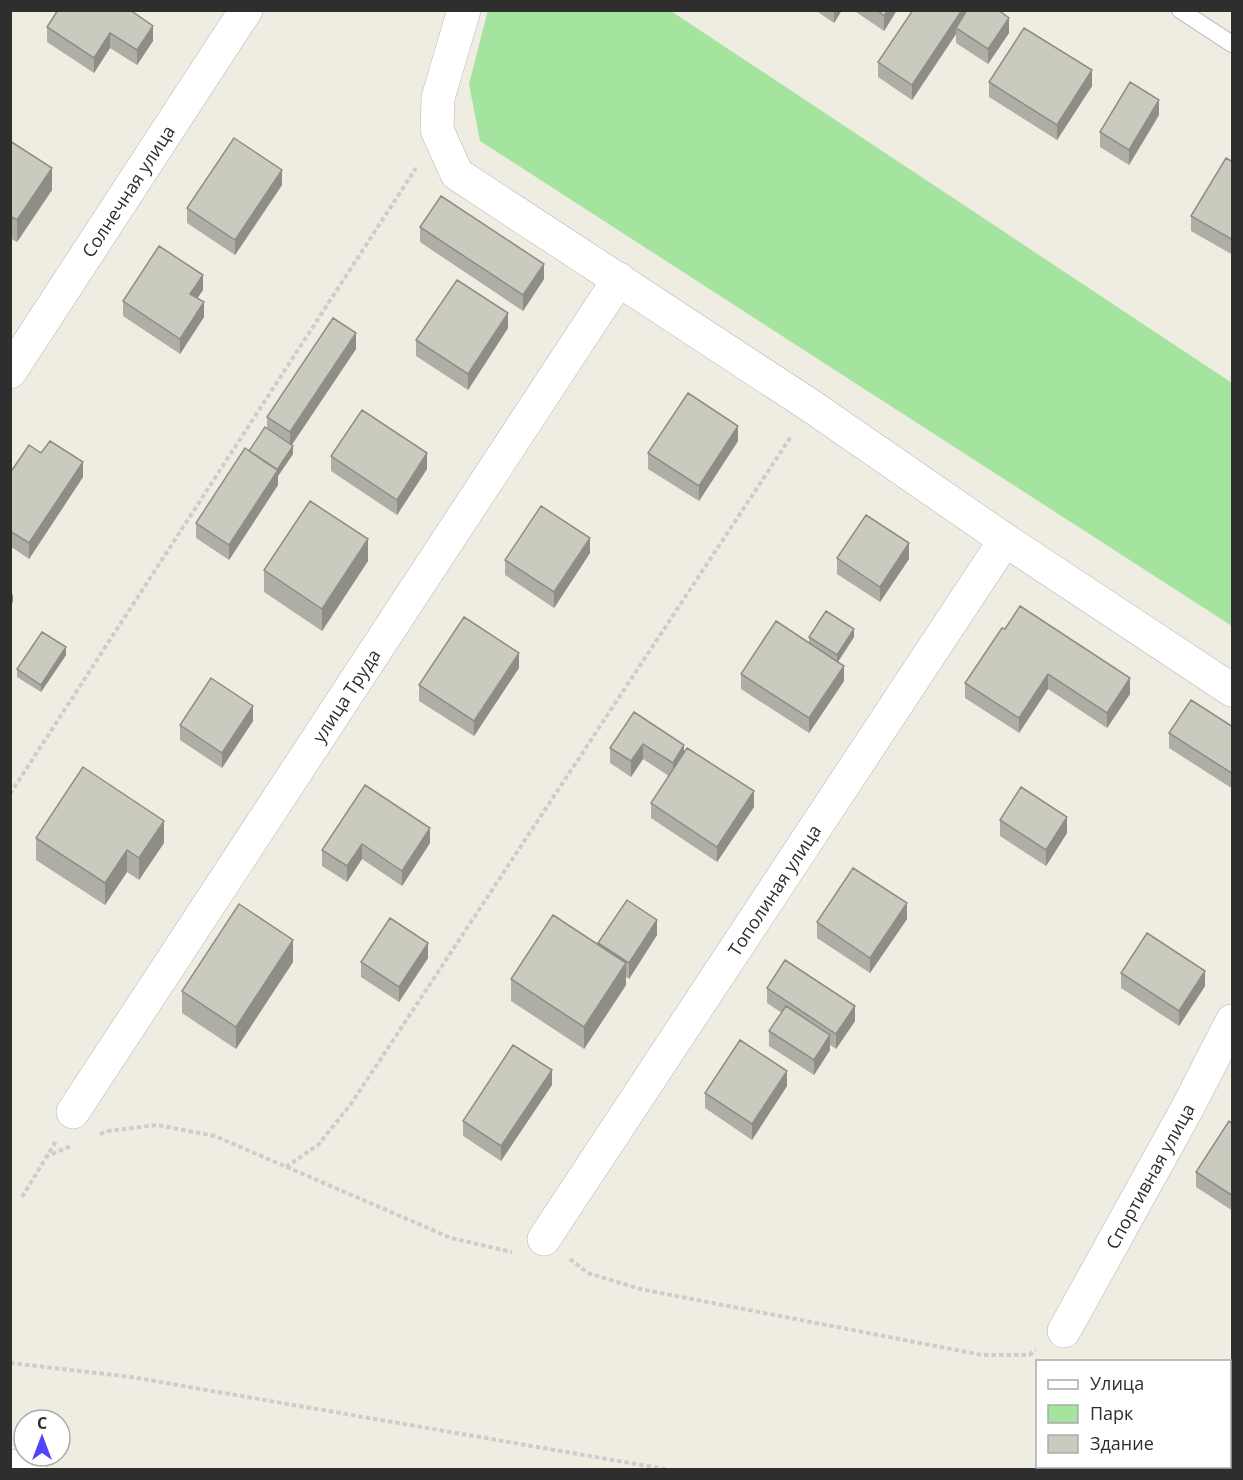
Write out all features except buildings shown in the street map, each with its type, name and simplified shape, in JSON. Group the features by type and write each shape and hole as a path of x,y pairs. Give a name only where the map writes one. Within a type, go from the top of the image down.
{"street":[{"name":"Солнечная улица","path":"10,372 246,10"},
{"path":"464,10 438,98 437,130 457,174 811,406 1005,540 1233,690"},
{"name":"улица Труда","path":"73,1112 619,279"},
{"name":"Тополиная улица","path":"544,1239 1005,540"},
{"name":"Спортивная улица","path":"1064,1331 1233,1021"},
{"path":"10,1466 30,1470"}],"lane":[{"path":"1180,10 1233,44"}],"path":[{"path":"10,795 413,172 437,130"},
{"path":"285,1167 318,1145 351,1104 811,406"},
{"path":"22,1197 73,1112"},
{"path":"97,1135 108,1131 157,1125 215,1136 451,1238 513,1253 544,1239 588,1273 640,1289 982,1355 1029,1355 1064,1331"},
{"path":"45,1157 76,1144"},
{"path":"10,1363 131,1377 671,1470"}],"green space":[{"path":"488,10 671,11 1232,383 1232,626 480,141 469,84"}]}
